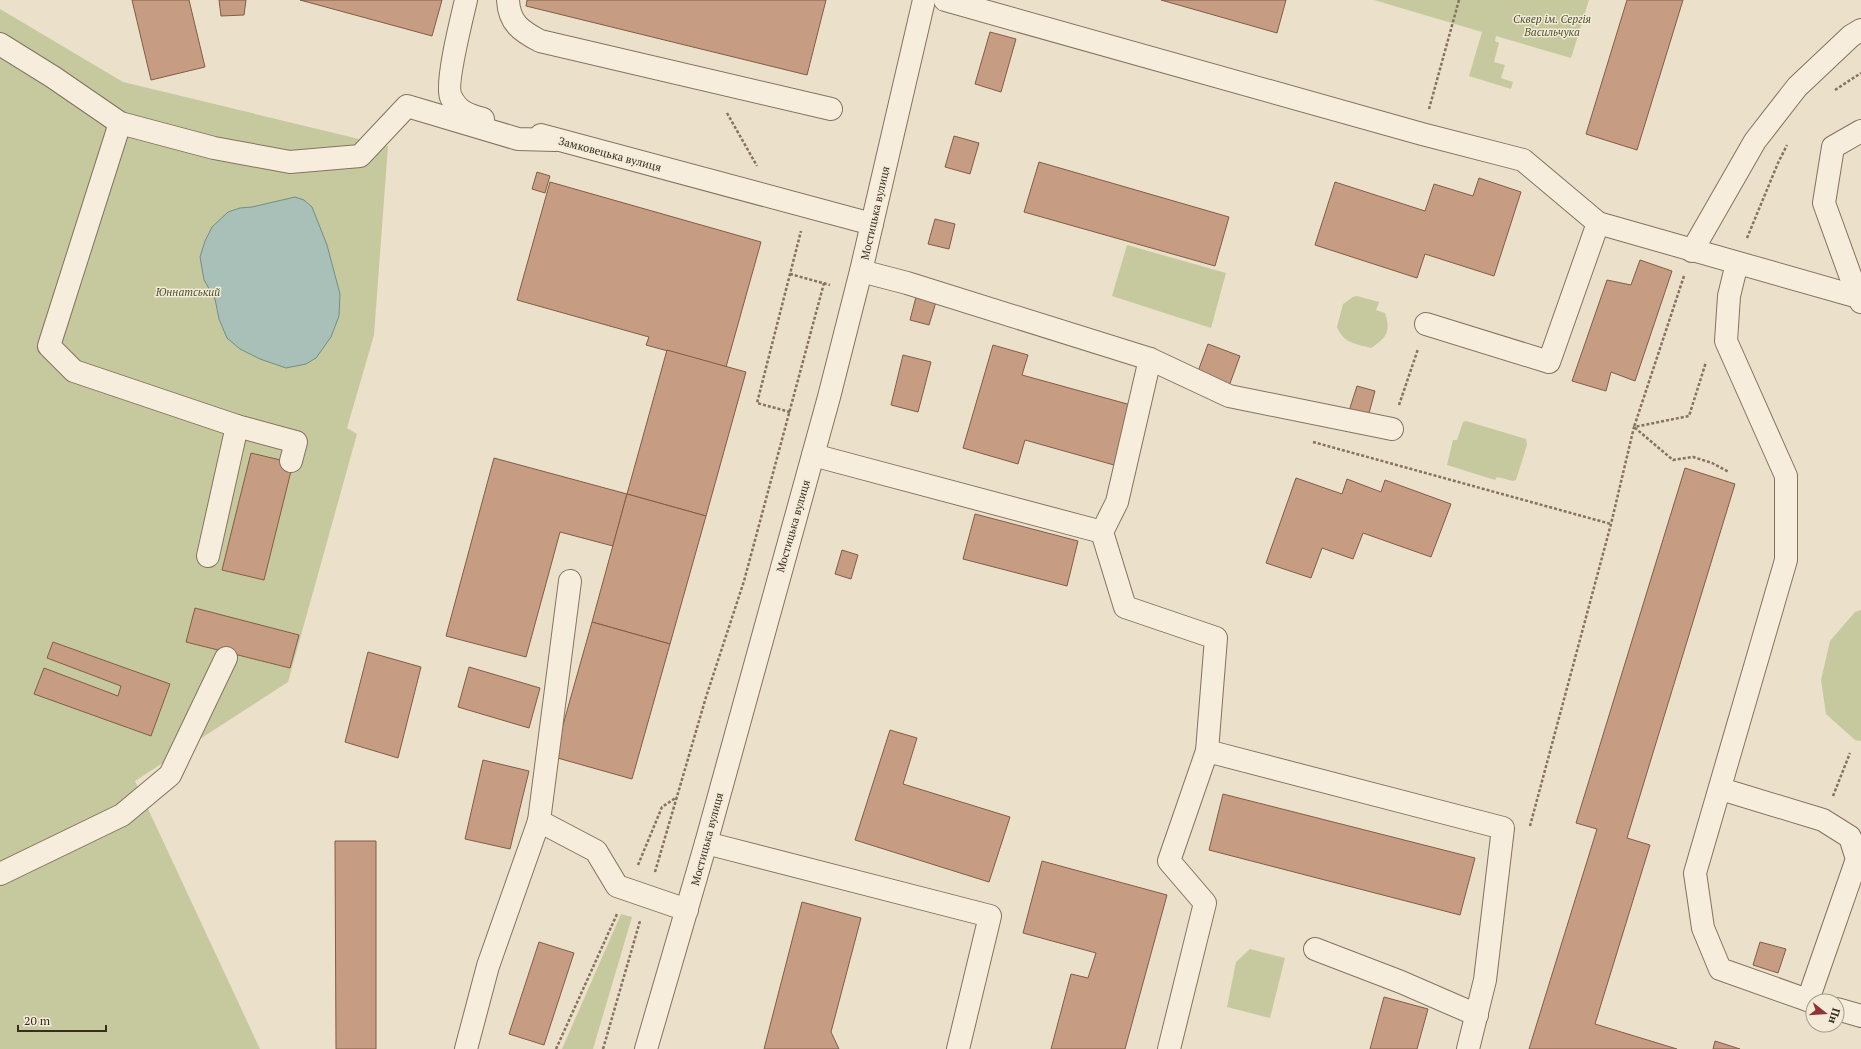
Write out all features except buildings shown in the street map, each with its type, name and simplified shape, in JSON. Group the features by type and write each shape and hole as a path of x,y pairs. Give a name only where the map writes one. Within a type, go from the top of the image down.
{"street":[{"name":"Замковецька вулиця","path":"466,0 450,78 450,96 465,114 556,140 872,224"},
{"path":"508,0 511,18 523,32 540,41 831,108"},
{"name":"Мостицька вулиця","path":"646,1049 706,843 813,456 861,271 924,0"},
{"path":"945,0 1422,134 1523,160 1598,223 1859,299"},
{"path":"1692,251 1755,141 1797,87 1851,36 1861,30"},
{"path":"0,44 53,77 120,123 214,148 290,162 360,156 407,106 518,139 556,140"},
{"path":"120,123 49,346 74,371 237,426 296,442 290,461"},
{"path":"1859,299 1824,203 1833,147 1861,131"},
{"path":"1426,324 1549,362 1598,223"},
{"path":"1737,264 1729,296 1726,341 1786,476 1786,560 1721,789 1695,873 1703,928 1720,969 1805,999"},
{"path":"861,271 908,283 1150,359 1229,396 1392,429"},
{"path":"1150,359 1117,502 1102,532 1125,607 1216,638 1207,750 1169,861 1205,903 1169,1049"},
{"path":"208,556 237,426"},
{"path":"813,456 1102,532"},
{"path":"466,1049 488,966 539,821 570,581"},
{"path":"0,874 122,815 170,775 226,658"},
{"path":"1207,750 1503,828 1485,980 1468,1049"},
{"path":"1721,789 1823,820 1850,837 1857,859 1813,993"},
{"path":"539,821 596,851 617,886 687,910"},
{"path":"706,843 990,916 958,1049"},
{"path":"1315,949 1401,982 1477,1015"},
{"path":"1845,1011 1861,1016"}],"path":[{"path":"1422,134 1459,0"},
{"path":"1833,91 1861,72"},
{"path":"708,79 775,198"},
{"path":"1737,264 1778,162 1789,142"},
{"path":"790,412 757,403 800,237"},
{"path":"1530,828 1611,524 1634,427 1692,251"},
{"path":"556,1049 637,894 678,796 706,697 744,581 824,283"},
{"path":"1388,462 1392,429 1426,324"},
{"path":"1634,427 1689,416 1708,355 1726,341"},
{"path":"1634,427 1673,460 1693,457 1712,463 1729,472"},
{"path":"1312,442 1611,524"},
{"path":"1823,820 1845,769 1850,753"},
{"path":"603,1049 637,894 662,807 678,796"}],"green space":[{"name":"Сквер ім. Сергія Васильчука","path":"1374,0 1589,0 1571,58 1496,36 1495,41 1499,43 1494,62 1505,65 1501,78 1513,82 1511,89 1469,76 1482,32"},
{"name":"Юннатський","path":"0,9 123,82 388,146 374,335 347,428 357,434 288,682 135,781 260,1049 0,1049"},
{"path":"1127,245 1226,273 1211,328 1112,296"},
{"path":"1357,296 1379,302 1376,310 1385,313 1387,319 1388,325 1386,334 1381,341 1371,348 1346,340 1337,327 1343,304"},
{"path":"1466,421 1526,439 1527,445 1516,480 1513,481 1497,477 1495,480 1447,465 1453,440 1457,440 1463,422"},
{"path":"1861,610 1861,741 1855,740 1826,714 1821,680 1830,641 1855,612"},
{"path":"621,914 632,917 593,1049 562,1049"},
{"path":"1250,949 1285,958 1270,1018 1227,1007 1236,962"}],"water":[{"path":"295,197 304,200 312,207 327,245 340,294 339,316 331,337 316,358 306,364 286,368 260,359 240,349 227,338 219,319 215,299 204,280 200,257 205,241 212,227 228,212 240,208 252,207"}]}
